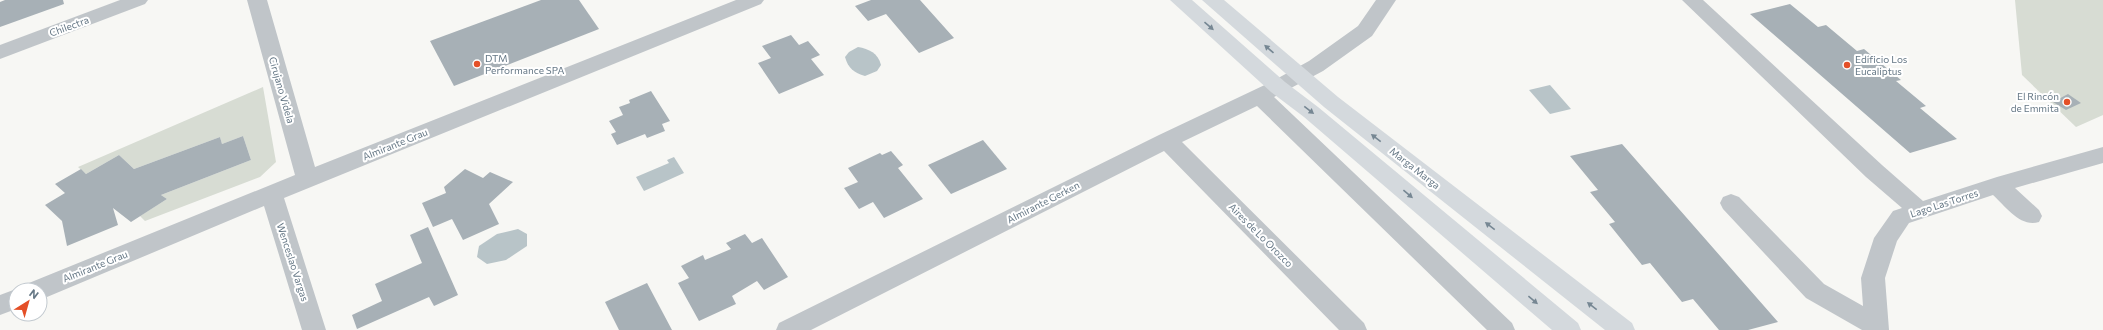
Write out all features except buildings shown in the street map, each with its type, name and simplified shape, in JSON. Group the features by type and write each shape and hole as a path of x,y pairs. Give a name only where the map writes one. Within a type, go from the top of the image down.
{"main road":[{"path":"1180,0 1269,91 1317,118 1568,330"},
{"name":"Marga Marga","path":"1212,0 1298,75 1623,330"}],"street":[{"name":"Chilectra","path":"0,52 138,0"},
{"name":"Cirujano Videla","path":"257,0 307,179"},
{"name":"Almirante Grau","path":"48,286 731,4 754,0"},
{"name":"Almirante Gerken","path":"788,330 1167,140 1269,91 1316,66 1365,31 1386,0"},
{"path":"1692,0 1874,171 1918,210"},
{"path":"1269,91 1503,330"},
{"name":"Aires de Lo Orozco","path":"1167,140 1355,330"},
{"name":"Lago Las Torres","path":"1876,328 1873,278 1886,238 1901,217 1918,210 1997,185 2103,155"},
{"path":"1997,185 2031,216"},
{"name":"Wenceslao Vargas","path":"271,194 314,330"},
{"path":"1731,202 1815,291 1876,328"}],"shaded area":[{"path":"2015,0 2103,0 2103,115 2076,127 2022,75"},
{"path":"858,47 869,50 878,57 881,65 877,71 865,76 855,72 850,67 845,57 849,52"},
{"path":"1550,85 1571,109 1550,114 1529,90"},
{"path":"263,87 276,162 260,177 145,221 140,216 167,199 161,195 251,160 243,136 222,144 220,137 134,169 119,155 86,174 78,167"},
{"path":"674,157 684,173 644,191 636,177 669,163 667,160"},
{"path":"518,229 527,234 527,246 506,260 487,264 477,257 479,246 497,234"}],"place":[{"name":"DTM Performance SPA","path":"477,64"},
{"name":"Edificio Los Eucaliptus","path":"1847,65"},
{"name":"El Rincón de Emmita","path":"2067,102"}]}
